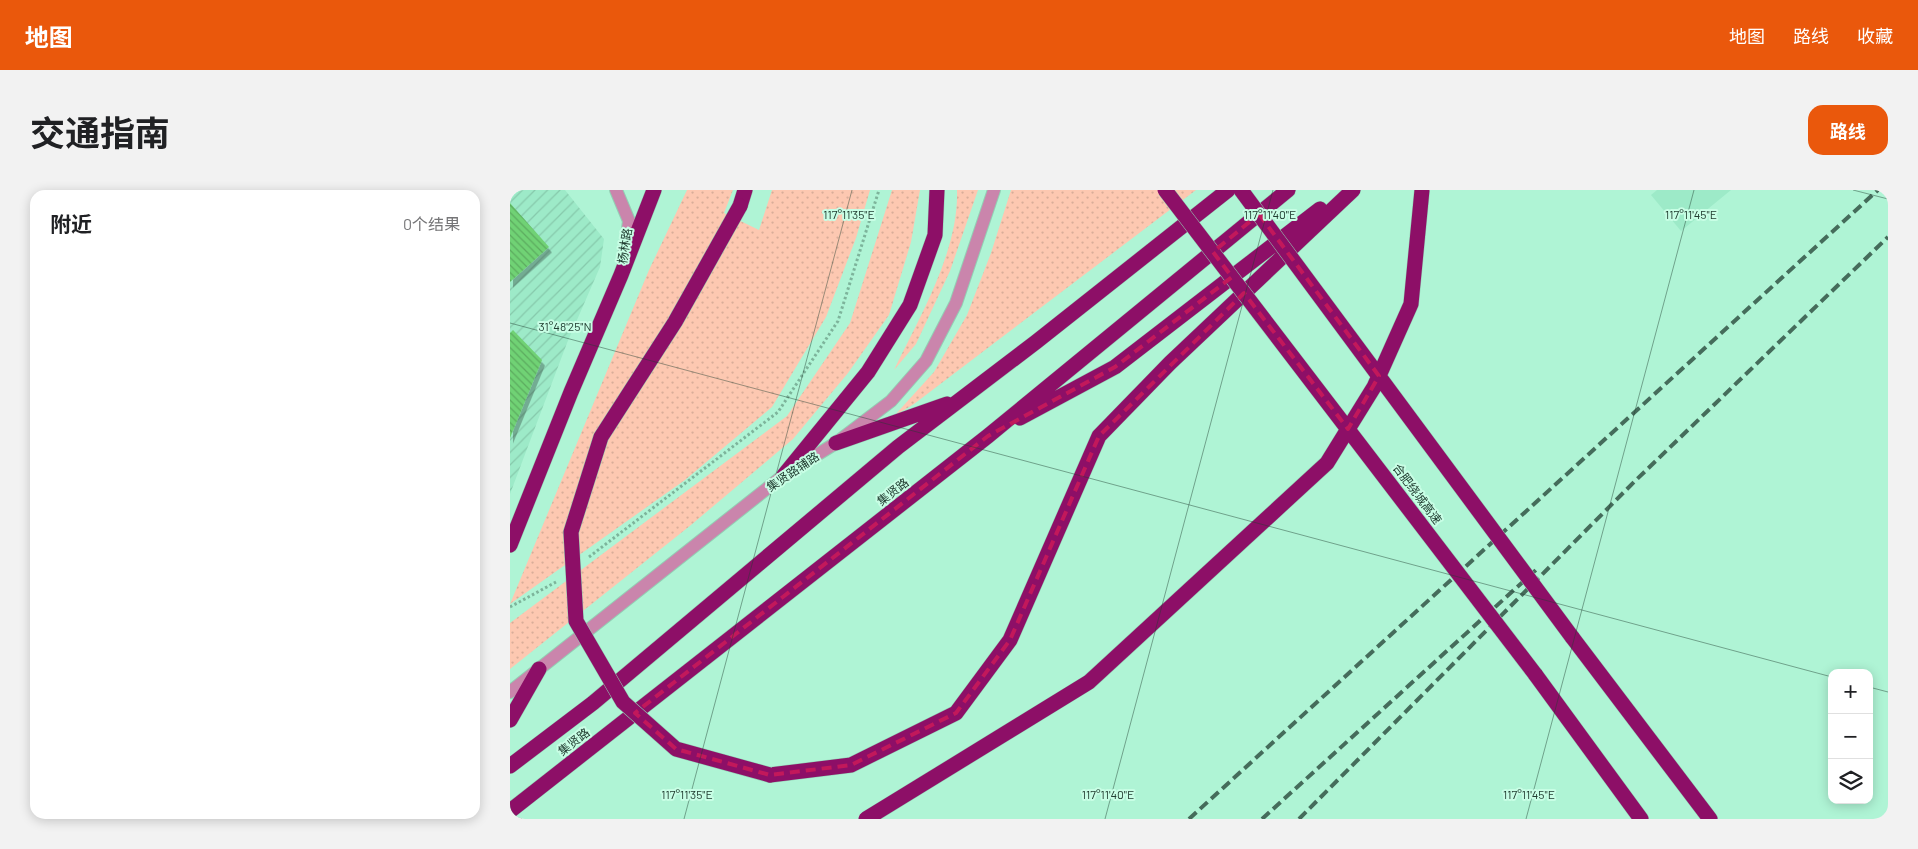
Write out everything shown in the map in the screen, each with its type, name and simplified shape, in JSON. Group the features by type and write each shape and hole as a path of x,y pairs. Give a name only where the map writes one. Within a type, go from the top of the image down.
{"highway":[{"path":"510,545 654,190"},
{"path":"745,190 740,206 676,322 601,437 571,532 571,542 576,621 623,702 676,749 770,775 851,765 956,713 1010,640 1098,436 1170,363 1353,190"},
{"path":"784,475 868,372 910,305 935,235 937,190"},
{"name":"合肥绕城高速","path":"1165,190 1535,674 1641,819"},
{"name":"集贤路","path":"510,766 593,703 898,447 1036,342 1228,190"},
{"path":"1241,190 1572,637 1710,819"},
{"name":"集贤路","path":"510,811 988,436 1288,190"},
{"path":"988,436 1115,367 1345,190"},
{"path":"866,819 1089,682 1327,463 1374,387 1411,304 1422,190"},
{"path":"836,443 960,400"},
{"path":"510,720 539,669"}],"street":[{"name":"杨林路","path":"616,190 629,221 621,275"},
{"name":"集贤路辅路","path":"510,692 784,475 836,443 891,401 926,361 956,303 994,190"}],"path":[{"path":"588,558 778,412 838,321 879,190"},
{"path":"510,607 559,580"}],"highlighted area":[{"path":"1259,214 1379,376 1348,429 1244,293 1099,436 1010,640 956,713 851,765 770,775 676,749 635,713 988,436 1115,367 1232,277 1213,252"}],"shaded area":[{"path":"510,190 565,190 604,239 600,267 567,343 510,494"},
{"path":"687,190 733,190 724,213 759,230 772,190 870,190 856,238 826,317 772,407 685,480 510,604 649,270"},
{"path":"892,190 920,190 911,242 889,315 848,373 793,439 691,525 510,669 510,623 787,416 850,323"},
{"path":"957,190 978,190 950,271 916,344 894,370 926,305 945,260 956,213"},
{"path":"1011,190 1196,190 914,404 894,416 934,372 967,315 991,253"},
{"path":"1657,190 1731,190 1681,231 1651,195"}],"building":[{"path":"510,203 549,247 510,282"},
{"path":"513,330 542,360 510,438 510,333"}],"railway":[{"path":"1189,819 1878,190"},
{"path":"1299,819 1634,482 1888,237"},
{"path":"1262,819 1537,569"}]}
